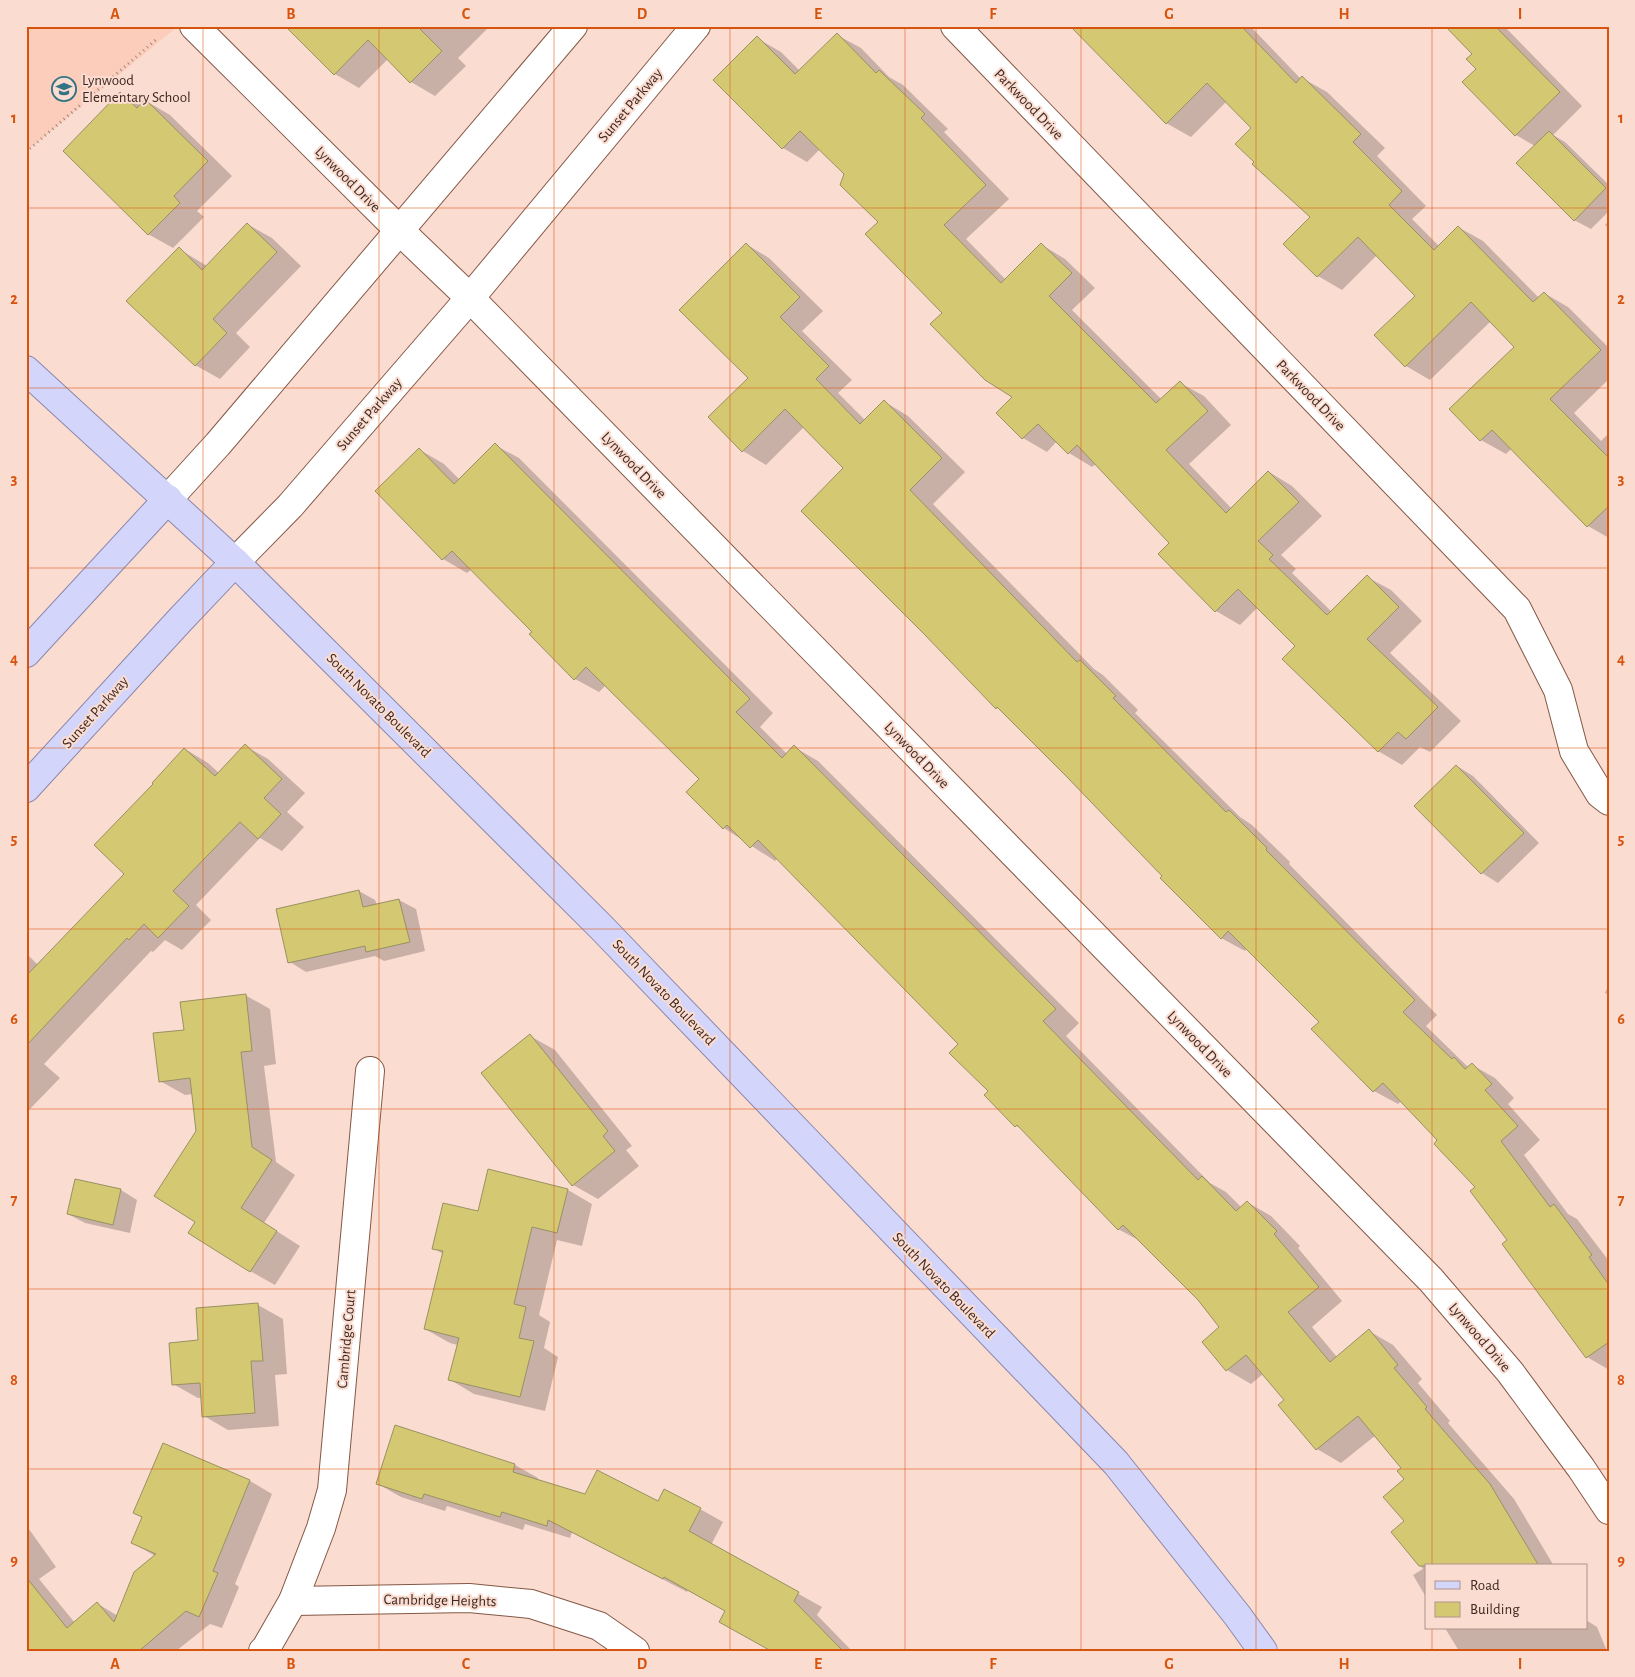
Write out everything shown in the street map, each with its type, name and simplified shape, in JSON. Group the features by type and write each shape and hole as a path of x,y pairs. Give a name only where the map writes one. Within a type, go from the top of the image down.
{"main road":[{"name":"South Novato Boulevard","path":"26,370 236,562 602,928 1116,1463 1237,1615 1263,1651"},
{"path":"26,653 168,499"},
{"name":"Sunset Parkway","path":"26,788 180,620 236,562"}],"street":[{"name":"Lynwood Drive","path":"194,26 470,298 1431,1280 1510,1372 1581,1468 1609,1510"},
{"path":"168,499 218,444 573,26"},
{"name":"Sunset Parkway","path":"236,562 290,506 470,298 696,26"},
{"name":"Parkwood Drive","path":"955,26 1517,609 1558,690 1574,751 1600,794 1609,801"},
{"name":"Cambridge Court","path":"293,1601 321,1528 332,1490 370,1071"},
{"name":"Cambridge Heights","path":"293,1601 469,1598 531,1604 599,1626 635,1651"},
{"path":"262,1651 266,1648 293,1601"}],"path":[{"path":"26,152 158,38"}],"shaded area":[{"name":"Lynwood Elementary School","path":"26,26 178,26 26,152"}],"building":[{"path":"285,26 417,26 442,51 410,83 368,40 334,75"},
{"path":"1070,26 1241,26 1296,83 1302,76 1361,134 1353,142 1402,191 1389,205 1434,250 1458,226 1533,302 1544,292 1601,350 1550,399 1609,458 1609,506 1587,527 1492,430 1480,441 1449,409 1514,347 1471,302 1405,367 1374,335 1415,296 1358,237 1317,277 1283,244 1310,217 1252,164 1254,162 1235,144 1251,128 1207,83 1166,124"},
{"path":"1445,26 1495,26 1560,92 1515,136 1462,82 1476,69 1466,59 1472,54"},
{"path":"837,33 876,73 879,70 925,114 921,118 986,185 944,225 1001,283 1041,243 1072,273 1049,296 1156,403 1180,381 1208,411 1166,450 1226,513 1268,471 1299,502 1258,541 1273,555 1269,559 1327,615 1367,575 1399,607 1367,639 1438,707 1406,739 1398,732 1378,752 1282,659 1295,646 1238,589 1215,612 1158,554 1169,543 1077,445 1068,454 1038,424 1022,439 996,413 1012,397 985,380 930,324 942,313 865,234 878,222 840,185 844,174 800,131 782,149 713,80 757,36 795,74"},
{"path":"120,92 137,108 145,99 208,161 174,196 180,203 148,235 63,151"},
{"path":"1549,131 1606,188 1574,221 1516,163"},
{"path":"247,223 277,252 213,319 227,333 195,366 126,301 179,247 202,270"},
{"path":"746,243 800,297 780,317 829,366 816,379 860,424 884,400 942,458 910,490 1077,662 1080,660 1116,696 1113,698 1226,812 1229,810 1267,848 1266,850 1415,1000 1403,1012 1452,1059 1454,1057 1465,1069 1472,1063 1492,1084 1485,1090 1518,1126 1501,1141 1550,1207 1554,1204 1592,1255 1589,1257 1609,1285 1609,1342 1586,1358 1502,1244 1507,1240 1470,1191 1475,1187 1434,1144 1437,1140 1383,1083 1373,1092 1311,1029 1319,1022 1228,931 1221,939 1160,878 1162,876 1067,777 997,707 996,709 801,511 843,468 785,409 742,452 708,417 748,378 679,310"},
{"path":"495,443 750,699 736,712 782,758 794,745 1056,1009 1043,1021 1198,1180 1202,1176 1236,1211 1247,1201 1277,1231 1274,1234 1319,1287 1288,1312 1330,1362 1369,1329 1398,1365 1394,1368 1427,1407 1425,1409 1490,1484 1538,1564 1425,1564 1425,1566 1419,1566 1391,1532 1404,1521 1383,1497 1404,1479 1397,1471 1401,1468 1358,1416 1316,1450 1278,1405 1284,1400 1246,1355 1226,1371 1202,1342 1219,1327 1198,1300 1123,1225 1118,1230 1017,1125 1015,1127 984,1095 988,1091 949,1053 958,1044 758,840 750,848 727,825 723,829 686,792 699,779 586,667 574,680 529,634 532,632 452,551 442,560 375,491 419,448 454,484"},
{"path":"245,744 282,779 264,798 281,814 258,839 240,822 173,891 189,906 158,938 144,924 129,940 127,938 26,1046 26,976 124,874 94,845 153,784 184,748 215,776"},
{"path":"1456,765 1524,833 1481,874 1414,806"},
{"path":"359,890 363,907 399,899 410,942 366,952 365,946 288,963 276,909"},
{"path":"246,994 252,1051 241,1052 252,1147 272,1160 241,1208 277,1231 250,1272 188,1233 195,1222 154,1196 196,1131 190,1078 159,1082 153,1033 184,1030 180,1002"},
{"path":"530,1034 608,1131 603,1136 615,1151 572,1186 481,1073"},
{"path":"488,1169 568,1189 557,1233 532,1227 514,1304 526,1307 519,1338 534,1341 520,1397 448,1380 459,1338 424,1329 443,1251 432,1249 443,1203 478,1211"},
{"path":"75,1179 121,1189 113,1225 67,1214"},
{"path":"258,1303 263,1361 251,1361 255,1413 202,1417 200,1383 172,1385 169,1343 198,1340 196,1308"},
{"path":"395,1425 515,1464 513,1472 585,1494 597,1470 658,1501 664,1489 701,1508 689,1531 799,1592 794,1601 843,1651 771,1651 719,1622 725,1611 664,1577 663,1579 548,1520 547,1526 502,1512 500,1517 424,1494 422,1499 376,1484"},
{"path":"163,1443 250,1480 213,1571 218,1573 199,1617 186,1611 139,1651 26,1651 26,1577 67,1628 97,1602 114,1622 134,1572 156,1554 131,1543 142,1517 133,1513"}],"place":[{"name":"Lynwood Elementary School","path":"64,89"}]}
